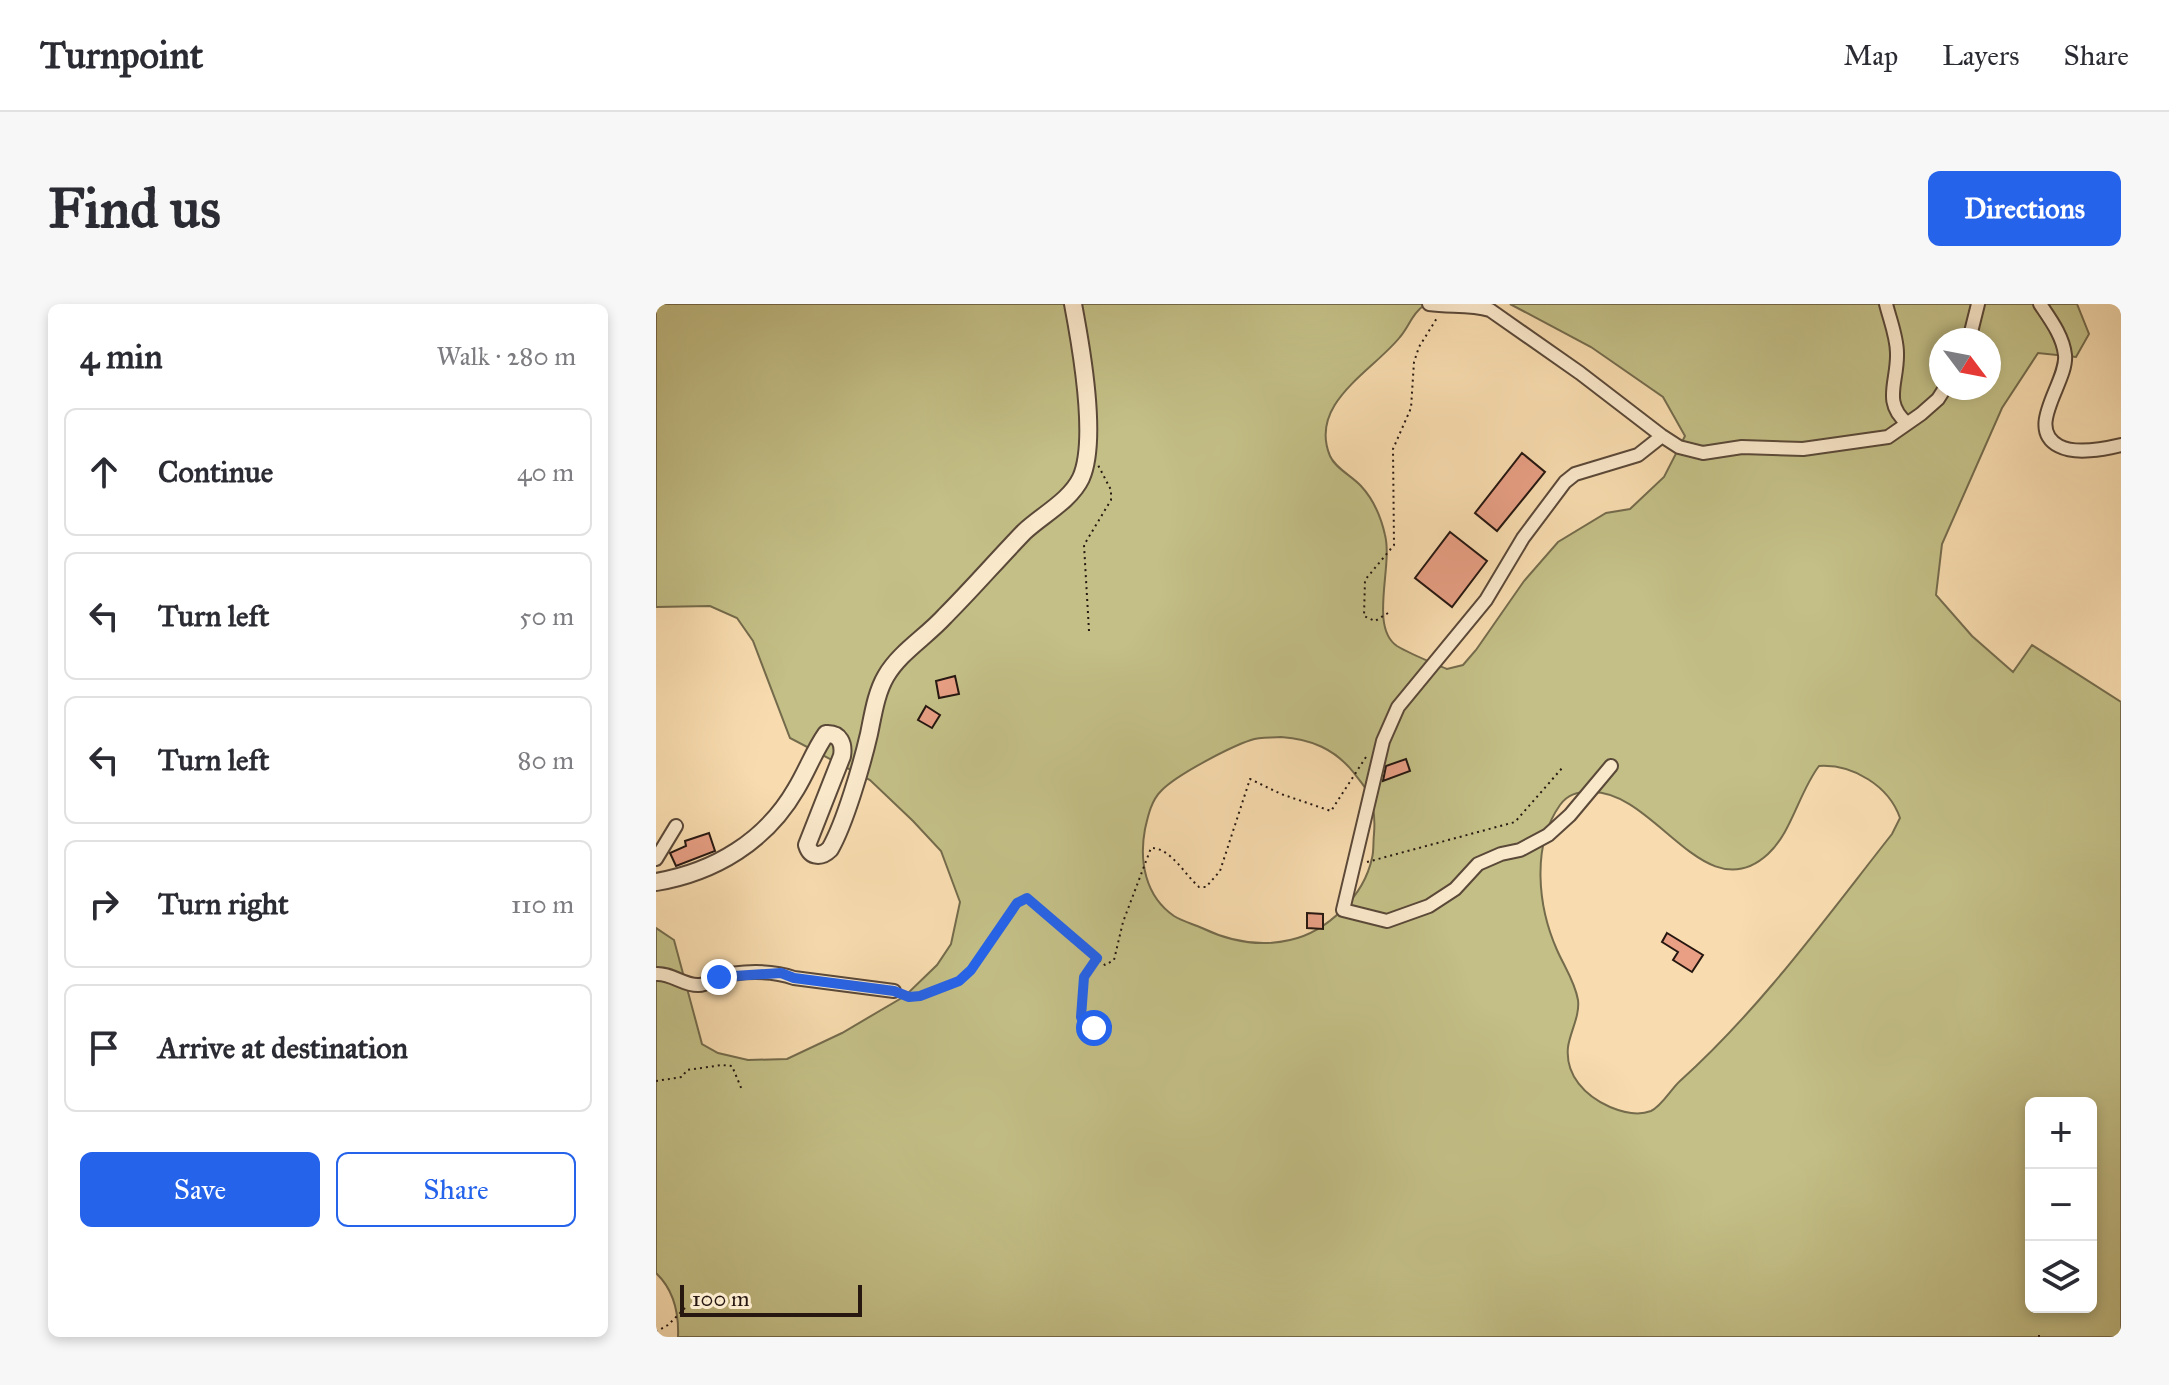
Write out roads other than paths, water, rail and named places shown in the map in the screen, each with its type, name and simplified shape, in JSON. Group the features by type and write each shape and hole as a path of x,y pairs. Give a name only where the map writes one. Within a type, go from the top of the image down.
{"street":[{"path":"656,882 710,867 762,834 777,819 819,745 830,733 842,743 842,756 807,845 812,854 826,853 833,845 865,750 881,685 887,674 896,661 944,618 1027,530 1067,497 1081,478 1087,400 1073,304"},
{"path":"1429,304 1476,306 1490,310 1662,436 1679,447 1703,453 1742,447 1803,449 1888,437 1937,400"},
{"path":"1886,304 1897,351 1892,400 1896,413 1907,423"},
{"path":"1972,328 1978,304"},
{"path":"2040,304 2056,327 2065,356 2047,416 2045,429 2050,441 2063,448 2082,450 2121,445"},
{"path":"1611,766 1570,815 1548,835 1520,850 1478,864 1455,889 1429,906 1387,921 1343,910 1384,739 1398,707 1486,600 1523,538 1557,491 1575,474 1638,455 1662,436"},
{"path":"656,859 676,826"},
{"path":"656,974 703,985 719,977 781,973 794,978 894,991"}]}
